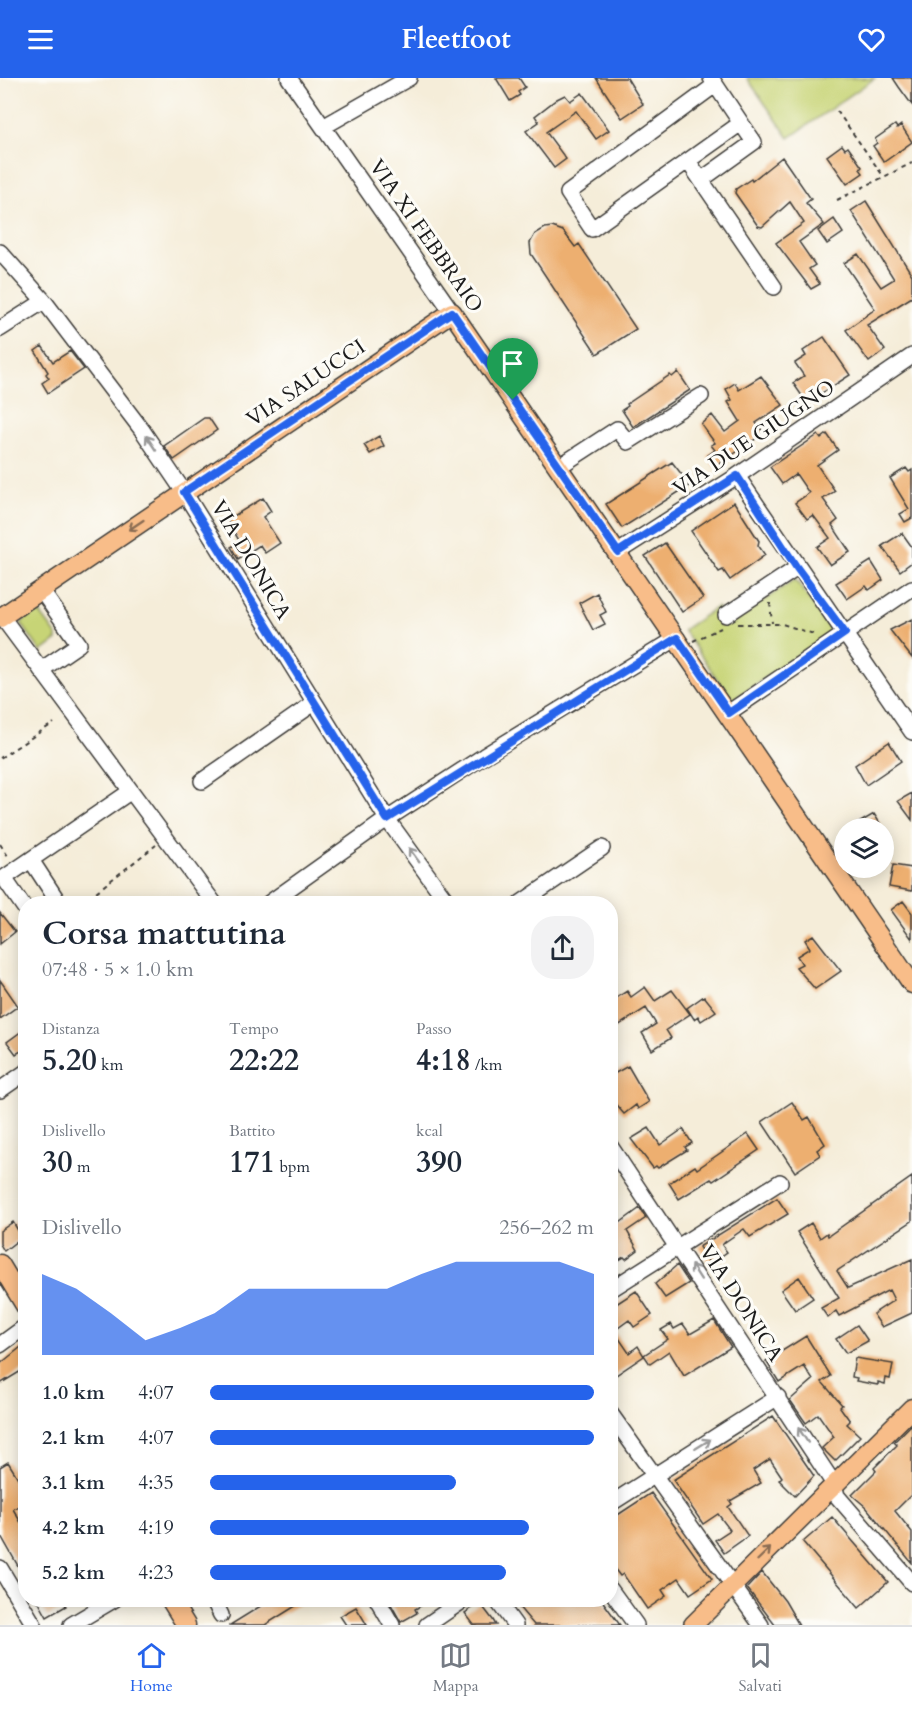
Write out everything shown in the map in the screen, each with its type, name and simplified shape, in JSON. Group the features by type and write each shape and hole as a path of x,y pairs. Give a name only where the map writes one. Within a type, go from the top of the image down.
{"main road":[{"name":"VIA XI FEBBRAIO","path":"452,312 560,466 912,984"},
{"name":"VIA SALUCCI","path":"1,617 452,312"},
{"path":"0,1264 18,1294"},
{"path":"693,1625 912,1408"},
{"path":"175,1607 186,1625"}],"street":[{"name":"VIA XI FEBBRAIO","path":"289,78 452,312"},
{"path":"322,127 409,78"},
{"path":"701,180 754,142 713,82 568,192 592,229 741,123"},
{"path":"688,161 774,287"},
{"name":"VIA DONICA","path":"0,252 44,301 129,412 184,492 387,819 444,896"},
{"path":"0,329 44,301"},
{"name":"VIA DUE GIUGNO","path":"618,552 737,476 912,356"},
{"path":"560,466 617,429 628,442 701,396"},
{"path":"737,476 797,568 845,633 912,732"},
{"path":"728,622 765,589 797,568"},
{"path":"729,713 912,588"},
{"path":"41,590 79,644 41,670"},
{"path":"1,617 209,896"},
{"path":"279,896 387,819 680,642"},
{"path":"202,781 314,703"},
{"path":"18,898 4,878 131,791"},
{"path":"531,896 602,848"},
{"path":"31,860 54,896"},
{"path":"0,1090 18,1078"},
{"name":"VIA DONICA","path":"618,1158 778,1397 834,1484 837,1496 912,1583"},
{"path":"618,1285 780,1182"},
{"path":"0,1344 18,1332"},
{"path":"618,1499 778,1397"},
{"path":"618,1424 761,1625"},
{"path":"0,1568 18,1598"},
{"path":"618,1600 636,1625"},
{"path":"23,1607 34,1625"},
{"path":"71,1625 101,1607"},
{"path":"217,1607 221,1615"},
{"path":"382,1607 392,1625"},
{"path":"427,1625 453,1607"},
{"path":"502,1607 514,1625"}],"path":[{"path":"837,111 884,177"},
{"path":"837,200 912,163"},
{"path":"765,589 772,623"},
{"path":"680,642 728,622 772,623 809,630 817,634 827,646"},
{"path":"0,758 54,723"},
{"path":"91,896 166,838"},
{"path":"0,844 16,869"}],"green space":[{"path":"747,78 875,78 789,138"},
{"path":"795,579 829,628 829,635 734,699 729,696 683,630 717,607 729,624"},
{"path":"37,609 57,636 57,640 41,652 21,623"}],"building":[{"path":"496,78 519,78 525,87 518,92 520,95 510,101"},
{"path":"596,78 627,78 643,104 622,118"},
{"path":"893,78 912,78 912,105 899,87"},
{"path":"582,93 609,130 596,139 576,111 546,132 566,159 554,168 526,131 539,122 535,116 557,99 565,95 570,101"},
{"path":"895,125 897,128 901,125 912,142 884,162 873,146 877,143 875,139"},
{"path":"842,145 845,149 848,147 862,167 860,169 863,173 847,184 827,156"},
{"path":"782,157 811,199 806,203 824,224 799,242 815,265 809,269 820,284 811,289 776,243 804,223 790,202 762,227 758,226 735,193 736,189 751,179 752,181"},
{"path":"866,201 912,275 912,297 867,325 885,350 869,362 846,330 875,309 844,263 858,254 881,287 894,279 851,211"},
{"path":"834,219 843,233 827,244 818,231"},
{"path":"552,227 563,231 575,247 579,244 636,329 597,354 531,254 530,243 535,234"},
{"path":"824,337 850,375 807,403 793,383 804,376 795,363 806,356 803,351"},
{"path":"42,346 53,362 70,351 84,369 48,393 42,383 49,378 46,374 48,372 35,351"},
{"path":"678,372 690,390 633,427 622,410 628,406 627,404"},
{"path":"761,376 783,405 756,423 764,433 715,467 707,456 715,450 711,445 715,443 701,424 712,415 725,432 740,421 728,402 732,400 726,389 735,383 739,390"},
{"path":"204,418 209,418 217,430 174,460 164,446"},
{"path":"827,434 838,450 817,465 835,491 823,499 838,520 832,525 850,552 830,565 817,547 830,538 813,515 807,519 795,503 809,493 796,474 782,484 770,467 818,435 821,439"},
{"path":"379,436 384,446 370,454 364,445"},
{"path":"672,462 690,485 622,528 606,504"},
{"path":"906,468 909,472 912,470 912,518 905,522 900,514 909,509 890,478"},
{"path":"263,498 271,511 263,517 280,543 265,553 260,545 238,559 231,547 240,542 227,520"},
{"path":"734,502 759,541 758,545 765,555 730,580 723,570 719,572 691,531"},
{"path":"902,533 912,547 912,562 900,571 882,546"},
{"path":"665,543 703,598 682,612 645,556"},
{"path":"871,561 883,580 869,590 866,586 847,599 836,583"},
{"path":"597,593 606,612 600,615 605,624 593,630 579,603"},
{"path":"912,619 912,658 890,630"},
{"path":"889,742 901,761 866,785 855,765"},
{"path":"912,793 912,820 898,801"},
{"path":"894,865 912,868 912,891 889,887 891,878 894,878"},
{"path":"903,901 912,913 912,939 891,910"},
{"path":"0,913 15,932 0,944"},
{"path":"813,935 841,971 815,989 796,967 802,964 797,956 810,948 805,940"},
{"path":"0,980 18,1006 0,1019"},
{"path":"645,987 655,1001 672,990 690,1014 666,1030 671,1038 652,1050 642,1033 656,1024 646,1008 618,1026 618,997 627,991 631,997"},
{"path":"704,996 716,1011 701,1021 698,1016 694,1019 687,1008"},
{"path":"18,1034 18,1053 16,1054 7,1042"},
{"path":"628,1066 649,1102 638,1109 636,1105 624,1114 618,1107 618,1072"},
{"path":"792,1102 804,1120 809,1117 825,1144 817,1150 820,1155 795,1172 762,1122"},
{"path":"649,1128 660,1145 683,1129 692,1143 685,1147 687,1150 658,1168 656,1166 653,1168 631,1139"},
{"path":"748,1134 759,1150 713,1181 711,1179 679,1199 669,1183 695,1166 697,1169"},
{"path":"912,1177 912,1221 837,1271 848,1288 912,1259 912,1313 882,1327 873,1314 894,1300 889,1290 839,1316 836,1311 828,1318 821,1308 839,1298 797,1232 811,1223 820,1238 827,1233 828,1236"},
{"path":"777,1198 788,1214 750,1237 744,1229 722,1245 727,1252 710,1264 699,1247"},
{"path":"640,1208 646,1218 627,1231 638,1250 626,1259 624,1257 619,1260 618,1259 618,1224"},
{"path":"13,1222 18,1230 18,1240 4,1251 0,1244 0,1231"},
{"path":"677,1265 689,1283 665,1298 655,1284"},
{"path":"799,1277 813,1298 795,1310 781,1290"},
{"path":"636,1291 652,1315 634,1327 629,1320 618,1328 618,1303"},
{"path":"714,1320 731,1347 684,1376 669,1351 650,1364 644,1355 668,1339 661,1330 671,1324 674,1329 683,1324 690,1334"},
{"path":"857,1325 868,1341 846,1353 836,1339"},
{"path":"806,1336 831,1376 822,1382 842,1405 840,1407 850,1421 847,1424 860,1436 835,1461 822,1448 834,1437 818,1414 806,1423 790,1400 813,1380 804,1366 779,1382 766,1361"},
{"path":"618,1337 629,1353 638,1346 644,1356 618,1374"},
{"path":"18,1349 18,1373 0,1384 0,1364"},
{"path":"855,1358 893,1364 890,1379 886,1378 885,1384 878,1382 878,1385 856,1381 857,1378 852,1377"},
{"path":"773,1416 814,1476 795,1496 779,1480 782,1477 770,1459 753,1470 761,1483 730,1501 732,1504 728,1507 748,1536 724,1553 715,1540 730,1530 718,1514 703,1524 673,1480"},
{"path":"912,1424 912,1494 895,1511 912,1532 912,1563 866,1507 852,1495 876,1471 874,1468 897,1445 894,1442"},
{"path":"8,1462 18,1478 18,1507 13,1509 18,1517 18,1566 0,1534 0,1467"},
{"path":"651,1493 712,1579 690,1594 679,1578 662,1590 666,1596 647,1609 623,1574 620,1576 618,1573 618,1515"},
{"path":"832,1517 888,1582 859,1608 803,1542"},
{"path":"762,1572 785,1601 799,1625 775,1625 747,1588"},
{"path":"41,1607 64,1607 47,1617"},
{"path":"259,1607 294,1607 265,1625 230,1625"},
{"path":"356,1607 367,1625 346,1625 340,1616"},
{"path":"393,1607 419,1607 415,1609 417,1613 401,1622"},
{"path":"474,1607 483,1607 496,1625 474,1625 465,1613"},
{"path":"519,1607 607,1607 620,1625 534,1625"}],"route":[{"path":"452,312 513,400 618,552 737,476 797,568 845,633 729,713 677,638 484,756 387,819 184,492 452,312"}]}
